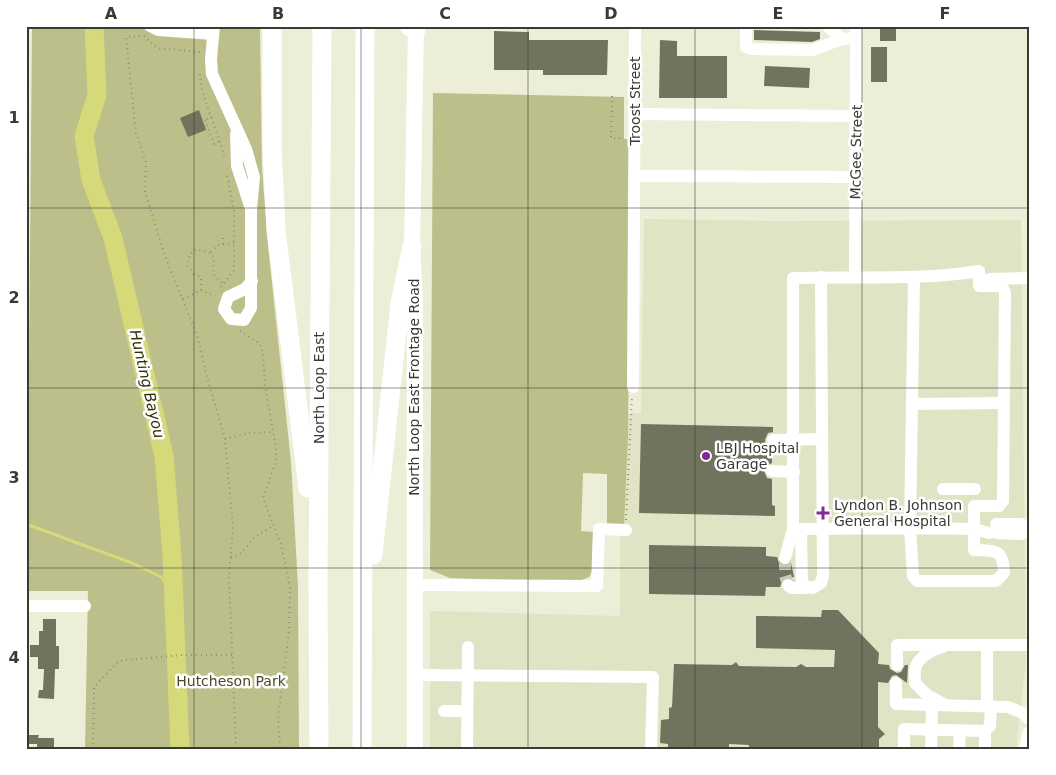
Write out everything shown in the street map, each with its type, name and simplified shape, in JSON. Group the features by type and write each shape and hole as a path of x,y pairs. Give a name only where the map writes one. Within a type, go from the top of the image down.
{"highway":[{"path":"273,32 272,147 276,230 305,460 318,583"},
{"name":"North Loop East","path":"319,749 318,583 322,33"},
{"path":"362,749 365,33"},
{"path":"362,653 400,303 412,246"}],"main road":[{"name":"North Loop East Frontage Road","path":"414,28 412,246 415,303 414,585 422,674 415,749"},
{"path":"1027,749 1030,734"}],"street":[{"path":"150,26 154,29 214,30 211,59 212,74 236,131 237,166 251,209 252,281"},
{"name":"Troost Street","path":"633,387 635,26"},
{"path":"746,26 746,47 751,49 813,50 856,32"},
{"path":"827,26 842,38"},
{"name":"McGee Street","path":"855,277 856,32"},
{"path":"635,114 856,116"},
{"path":"635,176 856,177"},
{"path":"806,588 802,585 794,472 793,278 945,277 979,271 979,286 1002,286 1005,292 1003,501 999,506 974,506 987,529"},
{"path":"788,585 791,588 818,586 823,576 821,277"},
{"path":"914,277 910,529 913,576 916,581 996,581 1004,573 1003,558 996,551 974,550 987,529"},
{"path":"979,279 1030,278"},
{"path":"912,404 1004,403"},
{"path":"772,440 822,438"},
{"path":"772,471 794,472"},
{"path":"944,489 975,489"},
{"path":"414,585 597,586 599,529 626,530"},
{"path":"797,529 987,529 1021,534 1030,529"},
{"path":"785,558 797,529"},
{"path":"26,606 85,606"},
{"path":"897,665 897,645 1030,645"},
{"path":"950,645 936,649 923,657 916,666 915,683 927,695 953,707"},
{"path":"904,749 904,729 985,731 990,726 987,646"},
{"path":"467,749 468,648"},
{"path":"422,674 653,677 651,749"},
{"path":"896,683 896,704 1016,709 1030,720"},
{"path":"931,749 932,706"},
{"path":"444,711 467,711"},
{"path":"960,731 960,749"},
{"path":"985,731 985,749"}],"path":[{"path":"199,58 200,52 157,48 144,36 126,37 136,133 146,163 145,192 165,256 198,338 206,377 225,439 232,527 229,577 236,749"},
{"path":"199,71 202,92 220,140 226,166"},
{"path":"612,96 611,138 635,138"},
{"path":"212,117 203,120 214,144 220,140"},
{"path":"220,288 234,270 234,211 226,173"},
{"path":"223,235 223,244"},
{"path":"201,290 202,277 189,270 187,260 192,251 196,249 211,252 223,244 234,243"},
{"path":"211,252 214,258 213,274 223,284"},
{"path":"183,299 201,290 215,296 213,301"},
{"path":"238,330 260,344 263,353 265,386 276,461 264,498 286,564 290,588 289,632 278,718 280,749"},
{"path":"626,530 633,387"},
{"path":"225,439 250,433 272,432"},
{"path":"231,557 239,555 256,536 273,526"},
{"path":"93,749 94,687 117,664 132,660 182,655 233,655"}],"shaded area":[{"name":"Lyndon B. Johnson General Hospital","path":"644,219 775,221 1021,220 1026,661 1016,749 430,749 430,611 620,616 620,414 641,413"}],"green space":[{"name":"Hutcheson Park","path":"32,26 258,26 260,29 262,169 268,245 291,462 298,587 299,749 85,749 88,591 27,591"},
{"path":"433,93 624,97 624,139 631,139 628,437 624,526 607,524 607,474 583,473 581,531 593,532 592,572 589,577 577,582 450,578 430,570"}],"building":[{"path":"880,26 896,26 896,41 880,41"},
{"path":"754,30 820,32 820,39 812,42 754,40"},
{"path":"494,31 529,32 529,40 608,40 607,75 543,75 543,70 494,70"},
{"path":"660,40 677,41 677,56 727,56 727,98 659,98"},
{"path":"871,47 887,47 887,82 871,82"},
{"path":"765,66 810,68 809,88 764,86"},
{"path":"199,110 206,130 188,137 180,118"},
{"name":"LBJ Hospital Garage","path":"641,424 773,427 773,432 768,433 765,440 766,445 772,448 772,463 765,466 764,471 767,478 772,479 772,505 775,506 775,516 639,513"},
{"path":"649,545 766,547 766,556 777,557 779,563 783,566 791,563 794,577 783,579 780,587 766,587 765,596 649,594"},
{"path":"822,610 838,610 879,653 878,664 889,665 890,669 897,673 901,672 905,665 908,665 907,683 896,675 892,676 888,683 878,682 878,727 885,734 879,739 879,749 805,747 805,749 749,749 749,745 729,744 729,749 668,749 668,744 660,743 661,720 669,719 669,708 672,707 674,664 732,665 736,662 739,666 796,667 801,664 806,667 834,667 835,650 756,648 756,616 821,617"},
{"path":"43,619 56,619 56,646 59,646 59,669 55,669 54,699 38,698 39,690 43,690 44,669 38,669 38,657 30,657 30,645 39,645 39,631 43,631"},
{"path":"29,735 39,735 38,738 54,738 54,749 37,749 37,744 29,744"}],"waterway":[{"name":"Hunting Bayou","path":"94,26 97,95 84,136 91,180 113,238 164,456 172,555 180,749"},
{"path":"26,524 132,563 161,577 173,591"}],"tunnel":[{"path":"785,558 785,575 788,585"}],"place":[{"name":"LBJ Hospital Garage","path":"706,456"},
{"name":"Lyndon B. Johnson General Hospital","path":"823,513"}]}
